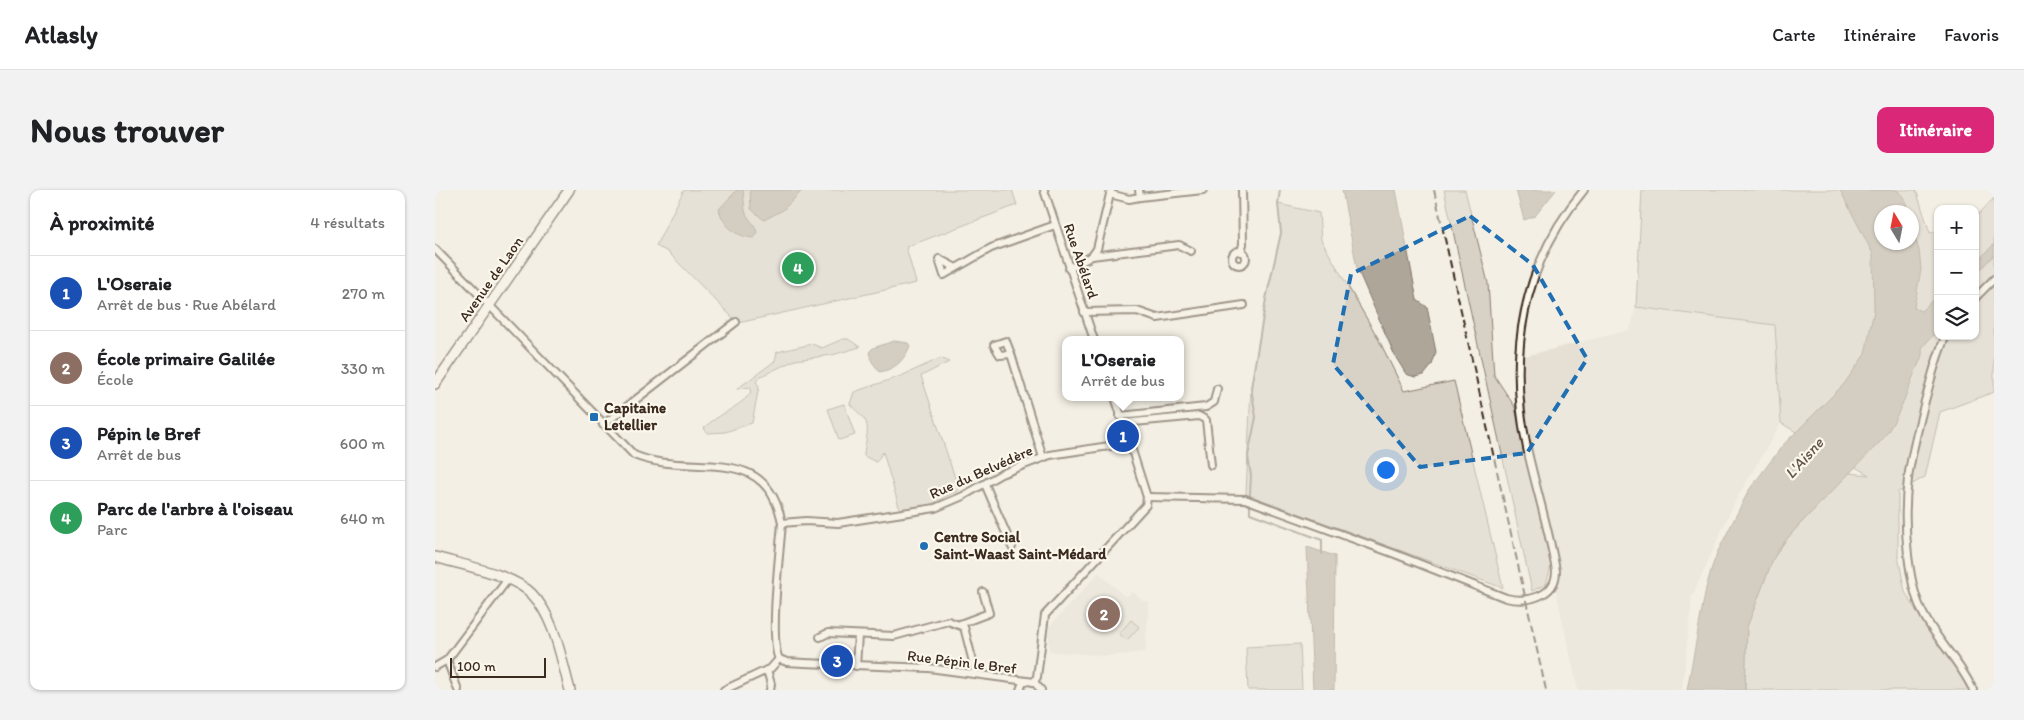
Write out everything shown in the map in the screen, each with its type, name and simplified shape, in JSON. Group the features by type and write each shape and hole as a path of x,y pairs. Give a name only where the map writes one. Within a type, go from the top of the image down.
{"main road":[{"name":"Avenue de Laon","path":"435,384 569,190"},
{"path":"435,557 508,579 531,592 545,611 570,690"}],"street":[{"name":"Rue Abélard","path":"1044,190 1093,336"},
{"path":"1139,190 1140,198"},
{"path":"1092,256 1097,249 1111,192 1129,199 1203,190"},
{"path":"1241,252 1243,244 1242,190"},
{"path":"1147,497 1245,499 1387,551 1506,598 1519,601 1530,599 1550,589 1555,580 1555,564 1527,446 1518,390 1521,339 1528,292 1547,245 1572,205 1584,190"},
{"path":"956,268 991,248 1055,225"},
{"path":"1069,269 1092,256 1179,245 1191,251"},
{"path":"435,249 603,426 634,455 649,462 731,467 745,471 769,489 780,512 782,523 776,615 776,646 779,659 769,669 724,690"},
{"path":"1978,295 1994,279"},
{"path":"1085,312 1137,311 1157,318 1244,305"},
{"path":"603,426 736,322"},
{"path":"1945,340 1932,378 1907,472 1905,527 1909,566 1920,607 1929,624 1961,666 1973,690"},
{"path":"1011,354 1043,458"},
{"path":"1120,416 1206,407 1213,402 1217,389"},
{"path":"1041,690 1034,682 1037,677 1045,615 1146,505 1147,497 1116,401"},
{"path":"1123,423 1199,416 1206,420 1211,466"},
{"name":"Rue du Belvédère","path":"782,523 805,521 838,523 935,508 985,484 1001,474 1043,458 1058,453 1129,442"},
{"path":"985,484 1011,547"},
{"path":"435,668 447,660 508,579"},
{"path":"960,624 989,614 983,592"},
{"path":"819,637 828,634 895,636 948,621 964,627 976,674"},
{"path":"856,666 858,635"},
{"name":"Rue Pépin le Bref","path":"779,659 787,662 929,668 1034,682"},
{"path":"447,660 459,690"},
{"path":"769,669 770,690"},
{"path":"1020,690 1023,682"}],"highlighted area":[{"path":"1470,216 1533,265 1587,359 1527,453 1420,467 1333,364 1351,274"}],"shaded area":[{"path":"684,190 1012,190 1017,205 906,247 916,283 738,323 668,252 656,246"},
{"path":"1444,190 1465,190 1488,283 1494,375 1515,407 1551,566 1546,584 1532,591"},
{"path":"1642,190 1916,190 1930,233 1934,232 1934,340 1979,340 1979,214 1994,198 1994,392 1940,412 1925,477 1898,492 1898,556 1905,592 1921,619 1962,674 1969,690 1745,690 1747,627 1773,559 1788,537 1849,473 1869,475 1781,423 1775,325 1636,307"},
{"path":"1278,204 1319,213 1321,240 1378,338 1404,391 1454,381 1503,588 1246,494 1251,388 1266,299 1281,233"},
{"path":"1636,307 1775,325 1781,423 1734,503 1692,596 1682,690 1578,690 1515,404 1517,358 1630,330"},
{"path":"843,339 848,339 860,347 832,355 795,360 759,377 756,382 759,386 752,423 725,432 707,433 704,428 739,404 750,394 751,387 737,389 775,361 777,352 812,344 822,348"},
{"path":"941,358 949,362 921,376 959,490 928,506 900,510 883,452 876,462 864,456 867,434 866,422 850,404 854,392 901,376"},
{"path":"844,404 855,435 839,440 828,409"},
{"path":"1099,573 1125,597 1133,592 1143,601 1149,601 1145,652 1107,656 1049,651 1049,627"},
{"path":"1131,620 1139,627 1127,640 1119,634"},
{"path":"1300,644 1302,690 1248,690 1246,647"}],"water":[{"path":"737,190 743,190 746,214 757,231 754,238 731,230 721,215 719,209"},
{"path":"750,190 803,190 783,210 764,220 751,209"},
{"path":"1342,190 1396,190 1417,300 1427,307 1436,352 1432,365 1424,375 1415,377 1406,374 1395,356 1357,268"},
{"path":"1516,190 1556,190 1535,216 1524,220"},
{"name":"L'Aisne","path":"1840,190 1897,190 1905,199 1906,205 1874,205 1874,250 1919,250 1921,269 1914,308 1921,311 1934,299 1934,334 1922,348 1921,359 1903,402 1882,440 1798,526 1773,559 1747,627 1745,690 1687,690 1706,588 1712,567 1717,553 1749,490 1783,445 1844,384 1865,354 1874,310 1873,254"},
{"path":"1994,244 1994,255 1979,271 1979,260"},
{"path":"894,341 908,343 910,346 899,363 891,369 880,372 872,362 869,352 873,348"},
{"path":"1307,547 1335,556 1334,690 1313,690"}],"waterway":[{"path":"1250,494 1251,476 1248,456 1256,417 1251,388 1266,299 1281,233 1278,204 1280,190"},
{"path":"1250,506 1250,513 1322,540 1322,554"}],"railway":[{"path":"1434,190 1546,690"}],"place":[{"name":"Parc de l'arbre à l'oiseau","path":"798,268"},
{"name":"Capitaine Letellier","path":"594,417"},
{"name":"L'Oseraie","path":"1123,436"},
{"name":"Centre Social Saint-Waast Saint-Médard","path":"924,546"},
{"name":"École primaire Galilée","path":"1104,614"},
{"name":"Pépin le Bref","path":"837,661"}]}
